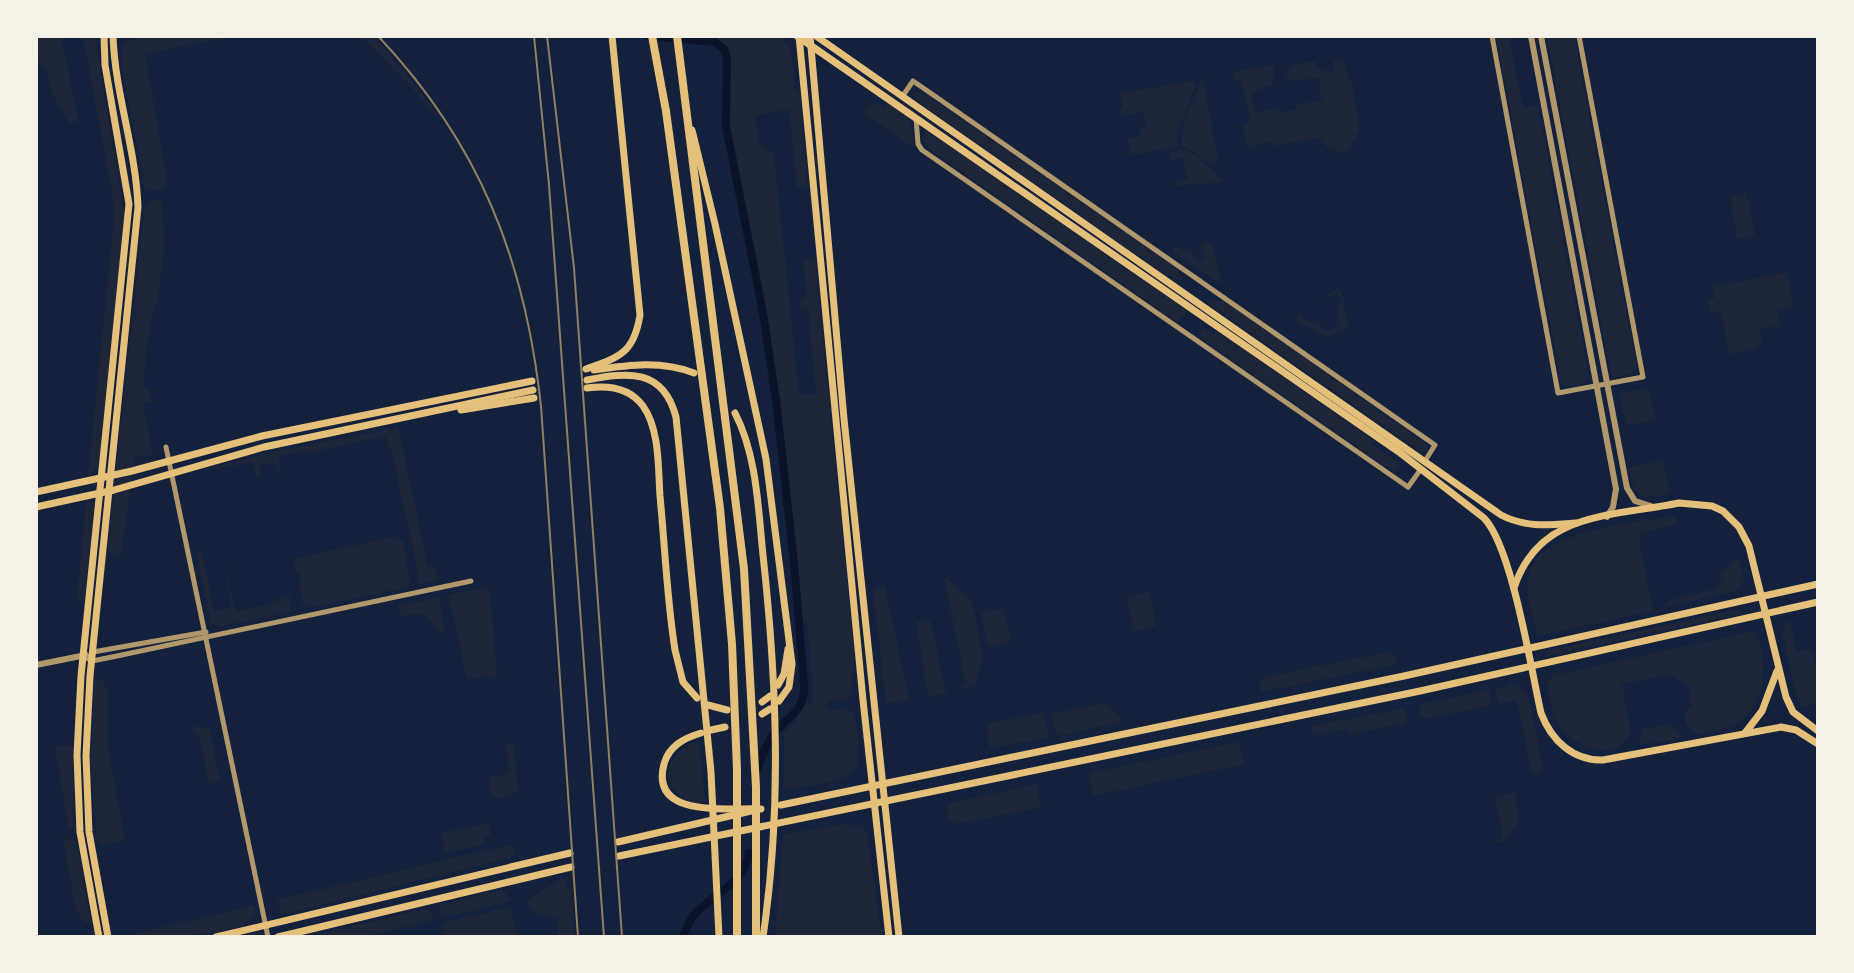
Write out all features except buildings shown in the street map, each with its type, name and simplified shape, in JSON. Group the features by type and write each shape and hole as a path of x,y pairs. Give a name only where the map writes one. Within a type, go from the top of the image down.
{"highway":[{"path":"652,36 669,126 720,508 732,644 737,770 737,937"},
{"path":"677,36 744,569 756,787 756,937"}],"main road":[{"path":"104,36 105,65 129,204 92,656 87,805 90,841 108,937"},
{"path":"99,937 77,806 77,755 83,656 138,207 113,36"},
{"path":"587,377 626,352 635,339 640,315 612,36"},
{"path":"889,937 798,36 813,39 902,97 1423,465 1493,527 1513,590 1546,727 1564,747 1584,758 1603,760 1745,733 1788,728 1818,744"},
{"path":"813,39 916,116 1423,465 1515,522 1549,526 1576,523 1679,503 1697,503 1723,511 1733,519 1749,546 1789,705 1818,731"},
{"path":"813,39 844,419 899,937"},
{"path":"687,112 715,224 773,501 790,643 791,677 785,695 779,701"},
{"path":"587,377 646,364 681,367 694,373"},
{"path":"587,377 624,374 659,385 668,395 676,417 711,772 719,937"},
{"path":"587,377 630,394 641,403 651,422 675,650 683,682 697,698"},
{"path":"36,493 262,436 532,381"},
{"path":"36,507 114,490 264,447 534,394"},
{"path":"735,413 750,452 756,486 775,686 776,800 763,937"},
{"path":"1513,590 1521,567 1537,546 1559,529 1576,523"},
{"path":"781,805 1526,649 1818,584"},
{"path":"619,856 1531,667 1818,602"},
{"path":"778,685 784,674 790,643"},
{"path":"1745,733 1762,711 1778,669"},
{"path":"762,702 770,696"},
{"path":"708,705 727,710"},
{"path":"762,714 770,709"},
{"path":"711,730 725,727"},
{"path":"618,842 761,809 701,809 684,805 670,795 662,772 667,756 681,740 701,733"},
{"path":"216,937 570,853"},
{"path":"278,937 571,867"}],"street":[{"path":"1492,36 1558,393 1643,377 1579,36"},
{"path":"1531,36 1616,489 1613,507 1607,517"},
{"path":"1541,36 1606,384 1630,494 1635,501 1658,507"},
{"path":"902,97 913,81 1435,445 1408,487 922,150 916,116"},
{"path":"166,447 268,937"},
{"path":"36,493 106,478"},
{"path":"36,665 214,634 471,581"}],"shaded area":[{"path":"36,36 61,36 78,121 69,123 53,95 47,71 36,58"},
{"path":"83,36 95,36 125,217 98,467 88,476 115,209"},
{"path":"155,36 232,36 145,54 167,181 164,190 146,190 122,67 121,46 127,41"},
{"path":"361,36 373,36 381,43 438,114 435,115"},
{"path":"694,36 776,36 791,49 795,89 799,90 808,187 797,188 789,110 755,115 759,144 774,153 799,395 816,393 808,309 801,309 800,300 807,298 803,258 815,259 854,652 852,693 845,699 827,702 828,710 846,708 854,713 859,744 858,763 852,772 835,781 813,785 784,789 784,732 794,723 805,703 811,705 813,697 807,623 802,622 781,408 756,256 728,125 729,56 720,42"},
{"path":"1496,36 1509,36 1523,108 1538,105 1589,376 1582,384 1565,387 1561,383"},
{"path":"1547,36 1574,36 1637,368 1632,374 1615,377 1611,374"},
{"path":"1342,58 1352,85 1360,129 1346,154 1325,146 1322,137 1273,146 1271,141 1248,149 1243,125 1250,123 1242,80 1236,81 1232,72 1273,65 1273,85 1251,92 1255,112 1281,108 1282,112 1296,110 1296,105 1322,100 1318,78 1289,81 1286,74 1290,65 1316,61 1317,68 1323,72 1335,70 1333,60"},
{"path":"1203,77 1218,161 1212,166 1192,150 1181,146 1185,118"},
{"path":"1194,81 1196,85 1177,134 1177,147 1131,155 1128,139 1141,136 1140,128 1146,126 1143,112 1121,116 1121,93"},
{"path":"918,92 1178,269 1177,275 1183,279 1181,282 1171,275 1168,277 916,101 913,94"},
{"path":"871,103 884,108 888,103 906,116 911,126 914,148 864,113"},
{"path":"925,130 1187,311 1177,322 929,149 922,139"},
{"path":"1181,149 1196,155 1224,181 1175,184 1188,179 1183,158 1171,160 1169,153"},
{"path":"1746,194 1755,236 1737,239 1730,197"},
{"path":"161,199 165,242 143,388 149,388 152,401 143,403 152,452 157,453 135,458 121,554 113,557 108,544 144,208 150,202"},
{"path":"1207,242 1213,245 1221,284 1172,251 1176,246 1192,252 1199,263 1206,258 1200,246"},
{"path":"1787,273 1794,306 1777,311 1780,326 1759,329 1762,343 1748,351 1729,354 1721,312 1711,313 1708,300 1715,298 1713,286"},
{"path":"1337,288 1342,293 1347,329 1328,338 1293,319 1301,314 1307,323 1314,320 1328,331 1340,325 1336,312 1343,303 1337,293 1325,297"},
{"path":"1224,301 1421,440 1427,445 1427,451 1421,452 1206,302"},
{"path":"1203,327 1214,334 1217,331 1373,440 1372,444 1401,465 1395,473 1198,336"},
{"path":"1649,388 1656,420 1626,425 1620,393"},
{"path":"398,427 428,567 436,566 438,581 418,582 386,436 279,456 280,474 275,463 260,465 261,477 257,478 253,462 205,471 267,453"},
{"path":"1663,460 1670,494 1640,495 1633,486 1629,468"},
{"path":"95,501 84,602 77,601 86,503"},
{"path":"1673,516 1678,520 1675,525 1638,533 1653,611 1538,634 1527,586 1535,562 1548,549 1588,531"},
{"path":"394,536 403,541 408,587 310,608 303,605 295,559"},
{"path":"202,550 214,612 231,607 223,553 235,612 280,602 290,596 290,612 222,626 211,624 196,552"},
{"path":"1736,559 1740,562 1744,581 1736,591 1664,606 1667,601 1715,589 1722,580 1719,575"},
{"path":"946,577 972,602 983,655 975,685 959,690 966,684"},
{"path":"885,586 909,699 886,704 873,589"},
{"path":"487,587 490,590 497,678 467,679 449,595"},
{"path":"1150,592 1156,626 1133,631 1127,596"},
{"path":"439,597 446,636 425,613 401,616 398,606"},
{"path":"1004,608 1011,642 988,647 981,612"},
{"path":"1740,609 1741,614 1547,656 1546,651"},
{"path":"930,619 946,693 928,697 916,622"},
{"path":"1786,622 1790,622 1797,652 1812,649 1818,672 1818,701 1809,706 1801,706 1797,696 1782,632"},
{"path":"1755,632 1763,656 1762,682 1753,707 1735,724 1697,734 1686,724 1684,715 1692,707 1688,686 1670,675 1622,684 1630,730 1625,741 1617,747 1597,749 1576,741 1560,726 1555,716 1547,684 1554,675"},
{"path":"1387,652 1395,655 1398,664 1261,692 1260,682 1265,677"},
{"path":"94,678 102,681 108,690 108,747 125,840 101,845 96,841 91,767"},
{"path":"1510,683 1522,687 1529,699 1543,767 1537,776 1532,774 1517,700 1498,704 1495,689 1510,686"},
{"path":"1489,690 1492,705 1425,719 1419,714 1421,704"},
{"path":"1104,703 1122,722 1056,736 1052,714"},
{"path":"1405,708 1408,718 1405,723 1350,734 1348,728 1313,736 1312,726"},
{"path":"1044,712 1049,738 990,748 986,724"},
{"path":"1669,724 1681,735 1680,739 1638,745 1642,729"},
{"path":"197,726 209,728 220,779 209,785 199,736 192,729"},
{"path":"699,740 705,803 690,803 673,788 668,772 674,758"},
{"path":"506,742 514,746 518,792 497,799 492,796 489,778 509,773"},
{"path":"1239,742 1244,764 1093,796 1089,773"},
{"path":"72,746 74,826 69,830 55,747"},
{"path":"1037,784 1041,807 957,824 949,820 946,804"},
{"path":"1516,792 1518,822 1505,841 1492,843 1503,838 1495,796"},
{"path":"488,823 491,835 485,836 486,844 445,853 441,833"},
{"path":"847,824 863,827 867,832 881,929 885,929 886,937 775,937 783,834"},
{"path":"63,838 76,841 92,925 76,911"},
{"path":"513,844 516,854 509,858 287,913 281,914 277,900"},
{"path":"572,876 565,882 567,887 572,888 575,937 557,937 558,918 537,915 525,902"},
{"path":"500,890 506,893 510,901 441,918 439,909 443,904"},
{"path":"255,905 254,916 231,928 198,934 135,937 138,933"},
{"path":"511,907 517,936 445,937 442,923"},
{"path":"427,908 433,920 363,937 309,937"}],"waterway":[{"path":"647,36 715,42 724,49 727,58 726,126 763,313 776,400 804,684 799,707 774,733 755,776"},
{"path":"683,937 695,914 742,872 749,853"}],"railway":[{"path":"378,36 414,77 470,162 492,207 523,302 541,406 578,937"},
{"path":"534,36 549,185 604,937"},
{"path":"547,36 574,268 622,937"}]}
